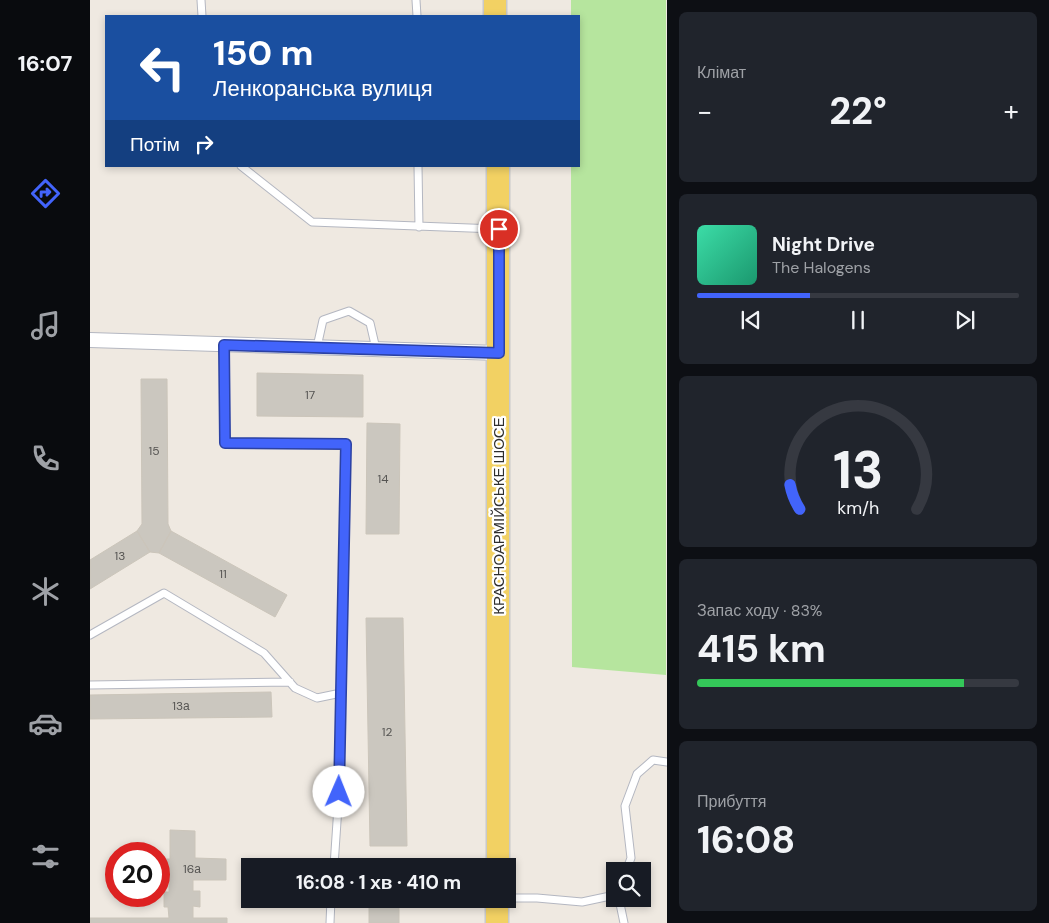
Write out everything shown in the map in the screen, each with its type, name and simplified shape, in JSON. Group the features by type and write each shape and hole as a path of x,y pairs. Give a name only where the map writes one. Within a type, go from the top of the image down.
{"main road":[{"path":"495,0 495,15"},
{"name":"КРАСНОАРМІЙСЬКЕ ШОСЕ","path":"498,167 498,858"},
{"path":"497,923 498,908"}],"street":[{"path":"90,340 499,353"}],"lane":[{"path":"201,0 202,15"},
{"path":"416,0 417,15"},
{"path":"242,167 312,222 419,228 499,229"},
{"path":"418,167 419,228"},
{"path":"317,347 323,320 349,311 370,323 376,349"},
{"path":"224,345 225,443 346,444 339,792 335,858"},
{"path":"90,635 164,593 264,653 296,688 317,698 341,692"},
{"path":"90,685 290,682"},
{"path":"629,862 631,858 625,806 637,774 653,760 666,762"},
{"path":"516,898 582,902 606,898"},
{"path":"621,907 624,923"},
{"path":"330,923 331,908"}],"green space":[{"path":"571,0 666,0 666,675 572,667 571,167 580,167 580,15 571,15"}],"building":[{"path":"257,373 363,375 363,417 257,416"},
{"path":"141,379 167,379 168,524 171,531 159,553 150,552 137,531 142,524"},
{"path":"367,423 400,424 399,534 366,534"},
{"path":"137,531 150,552 90,589 90,560"},
{"path":"171,531 287,595 275,617 159,553"},
{"path":"366,618 403,618 407,846 370,846"},
{"path":"271,692 272,717 90,719 90,695"},
{"path":"170,830 195,831 195,858 226,859 226,880 193,880 193,891 200,891 200,907 193,906 193,918 227,918 227,923 90,923 90,918 169,918"},
{"path":"369,908 399,908 399,923 369,923"}],"route":[{"path":"339,792 346,444 225,443 224,345 499,353 499,229"}]}
